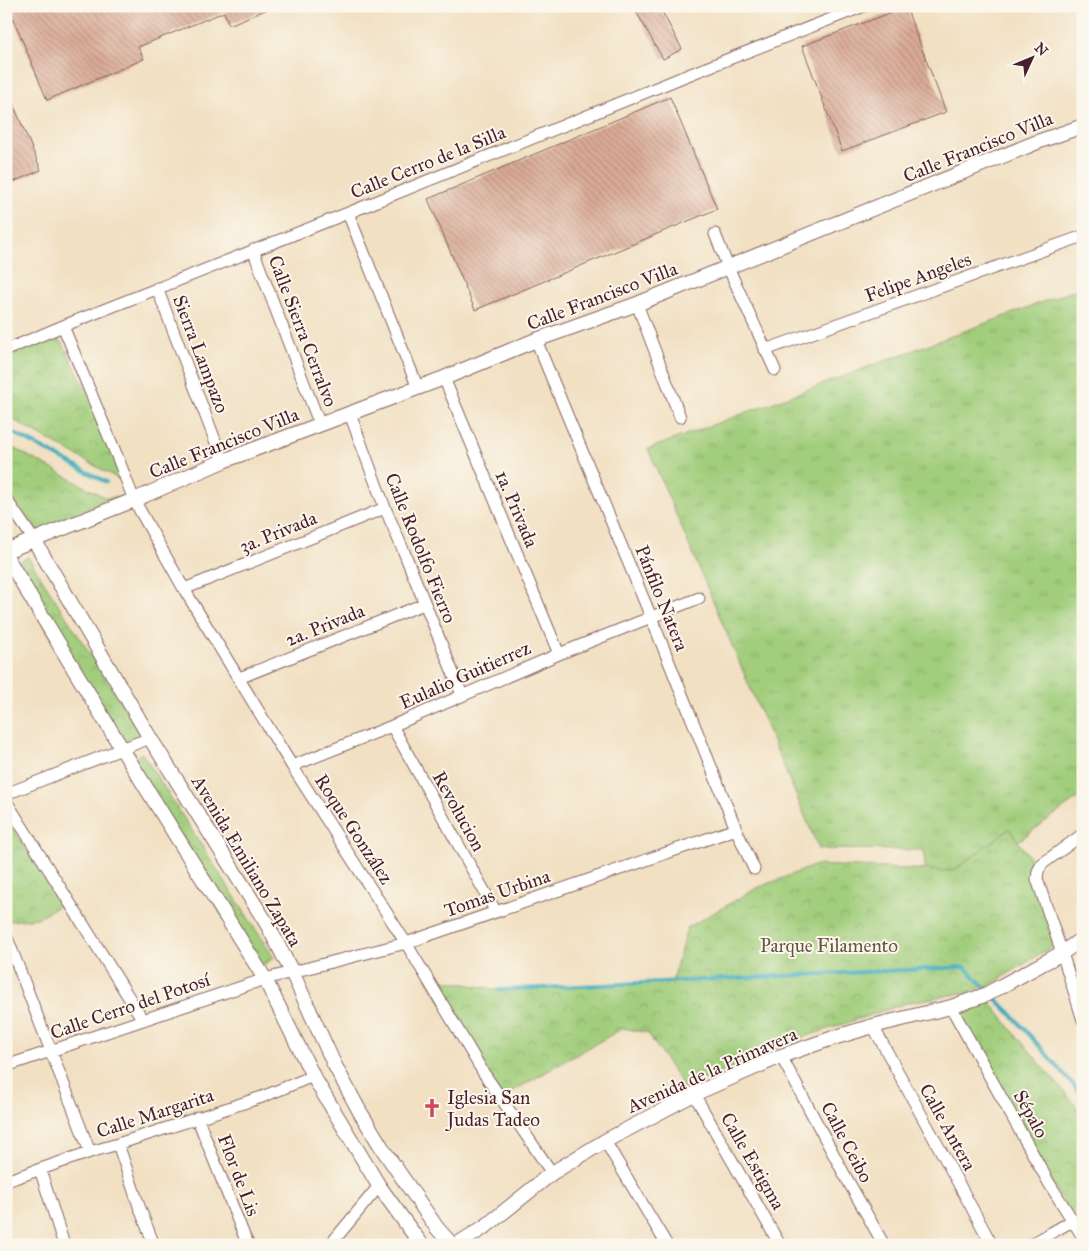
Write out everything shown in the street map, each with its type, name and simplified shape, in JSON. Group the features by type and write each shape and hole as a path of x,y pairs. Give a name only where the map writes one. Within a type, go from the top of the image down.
{"street":[{"name":"Calle Cerro de la Silla","path":"6,350 864,6"},
{"name":"Calle Francisco Villa","path":"6,551 134,500 223,461 444,378 536,340 637,304 1040,141 1083,126"},
{"path":"348,213 418,388"},
{"path":"715,234 775,370"},
{"name":"Felipe Angeles","path":"765,350 1083,236"},
{"name":"Calle Sierra Cerralvo","path":"253,250 320,425"},
{"name":"Sierra Lampazo","path":"157,288 223,461"},
{"path":"637,304 680,416"},
{"name":"Roque González","path":"63,326 134,500 184,588 292,766 406,943 483,1072 552,1173"},
{"name":"Pánfilo Natera","path":"536,340 754,868"},
{"name":"1a. Privada","path":"444,378 559,654"},
{"name":"Calle Rodolfo Fierro","path":"350,414 385,508 462,696"},
{"name":"Avenida Emiliano Zapata","path":"6,498 34,540 150,738 267,924 292,972 334,1064 360,1112 384,1151 437,1228 452,1245"},
{"name":"3a. Privada","path":"184,588 385,508"},
{"path":"6,556 122,749 265,979 313,1076 378,1186 422,1245"},
{"name":"Eulalio Guitierrez","path":"292,766 392,726 559,654 699,598"},
{"name":"2a. Privada","path":"239,678 424,604"},
{"name":"Revolucion","path":"392,726 496,912"},
{"path":"6,794 150,738"},
{"path":"6,801 143,1020"},
{"name":"Tomas Urbina","path":"265,979 406,943 736,828"},
{"path":"1083,834 1042,864 1038,871 1037,879 1083,1020"},
{"path":"6,935 90,1152"},
{"name":"Avenida de la Primavera","path":"456,1245 486,1226 552,1173 605,1141 694,1094 781,1056 833,1038 951,1007 986,995 1062,953 1083,938"},
{"name":"Calle Cerro del Potosí","path":"6,1066 265,979"},
{"name":"Sépalo","path":"951,1007 1049,1183 1083,1237"},
{"name":"Calle Antera","path":"873,1026 992,1245"},
{"name":"Calle Ceibo","path":"781,1056 842,1172 884,1245"},
{"name":"Calle Margarita","path":"6,1180 262,1097 313,1076"},
{"name":"Calle Estigma","path":"694,1094 780,1245"},
{"name":"Flor de Lis","path":"197,1117 244,1238 249,1245"},
{"path":"605,1141 667,1245"},
{"path":"118,1144 154,1245"},
{"path":"40,1169 64,1245"},
{"path":"330,1245 378,1186"},
{"path":"1030,1245 1072,1221"},
{"path":"479,1245 486,1226"}],"green space":[{"path":"1083,287 1083,794 928,907 924,850 819,849 648,449"},
{"path":"56,337 62,342 122,459 122,481 6,416 6,355"},
{"path":"6,444 106,498 128,497 41,535 6,491"},
{"path":"28,557 143,737 119,747 9,568"},
{"path":"142,753 274,958 255,970 128,762"},
{"path":"6,818 62,904 37,918 9,921 6,916"},
{"name":"Parque Filamento","path":"1009,829 1028,855 1058,943 990,985 969,992 910,1002 801,1038 684,1088 648,1033 623,1028 501,1098 426,977 499,990 672,982 687,928 757,888 816,865 953,871"},
{"path":"985,995 1011,1029 1083,1114 1083,1237 951,1007"}],"building":[{"path":"8,6 275,6 229,25 224,12 138,47 144,59 47,100"},
{"path":"633,6 659,6 682,49 663,59"},
{"path":"906,7 946,112 842,151 802,46"},
{"path":"6,87 41,170 6,185"},
{"path":"670,97 717,209 475,310 428,199"}],"waterway":[{"path":"6,429 106,482"},
{"path":"499,990 965,967 987,990"},
{"path":"992,995 1013,1016 1083,1096"}],"place":[{"name":"Iglesia San Judas Tadeo","path":"432,1108"}]}
